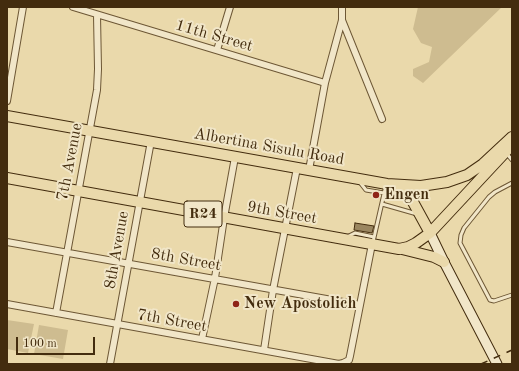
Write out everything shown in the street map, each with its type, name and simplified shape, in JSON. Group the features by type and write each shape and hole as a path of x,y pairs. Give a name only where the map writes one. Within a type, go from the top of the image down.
{"main road":[{"name":"Albertina Sisulu Road","path":"7,116 357,178 386,187 429,186 467,175 507,147 512,137"},
{"name":"9th Street","path":"7,178 344,239 373,240 399,248 408,247 430,233 507,147"},
{"path":"386,187 407,194 430,233"},
{"path":"399,248 434,257 444,262"}],"street":[{"path":"7,101 23,7"},
{"name":"11th Street","path":"73,7 88,9 97,15 325,82"},
{"path":"217,50 230,7"},
{"path":"309,170 325,82 342,20 342,7"},
{"name":"7th Avenue","path":"56,313 98,82 97,15"},
{"path":"342,20 382,119"},
{"name":"8th Avenue","path":"110,364 151,141"},
{"path":"202,339 215,278 235,157"},
{"path":"264,350 273,290 297,168"},
{"path":"430,233 498,364"},
{"path":"360,305 373,240"},
{"name":"8th Street","path":"7,242 360,305"},
{"name":"7th Street","path":"7,304 332,363 343,363 349,360 360,305"}],"lane":[{"path":"507,147 512,160"},
{"path":"512,183 489,197 464,228 461,234 460,243 490,300 497,301 512,295"},
{"path":"373,240 386,187"},
{"path":"382,204 419,214"}],"shaded area":[{"path":"418,7 502,7 423,83 413,76 413,69 429,62 432,47 421,43 413,29"},
{"path":"7,320 34,324 28,353 7,349"},
{"path":"39,325 68,330 63,359 34,354"}],"building":[{"path":"355,223 374,226 372,233 354,230"}],"railway":[{"path":"481,364 512,350"}],"place":[{"name":"Engen","path":"376,195"},
{"name":"New Apostolich","path":"236,304"}]}
